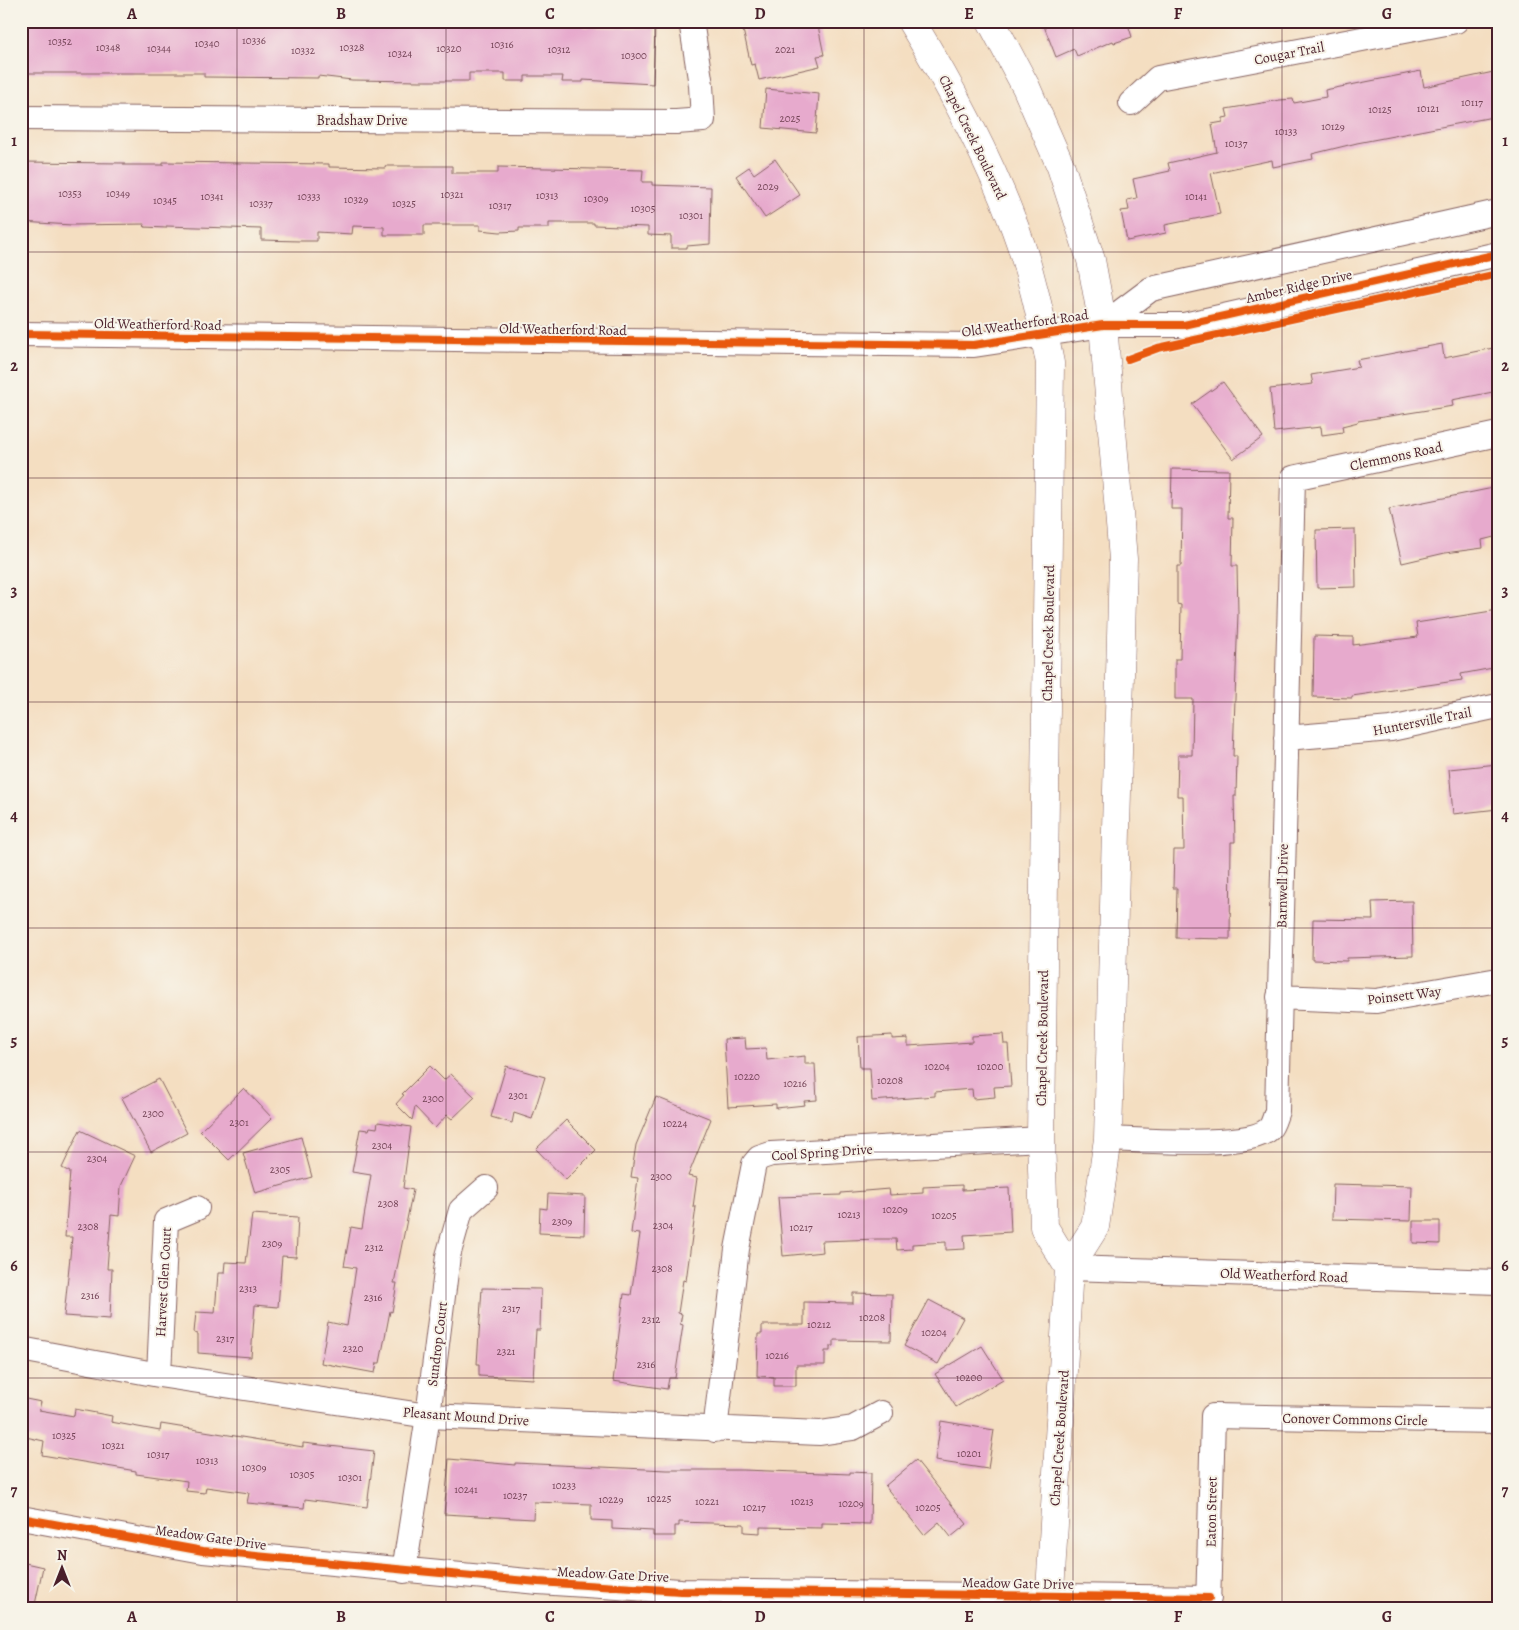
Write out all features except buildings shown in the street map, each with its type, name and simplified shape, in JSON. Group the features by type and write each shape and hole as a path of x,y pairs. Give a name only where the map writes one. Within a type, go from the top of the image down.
{"main road":[{"name":"Chapel Creek Boulevard","path":"911,21 947,82 987,160 1016,229 1050,363 1051,452 1041,1139 1044,1227 1069,1268"},
{"name":"Chapel Creek Boulevard","path":"991,21 1026,87 1061,167 1090,260 1103,325 1123,559 1108,1139 1095,1227 1069,1268 1049,1602"}],"street":[{"name":"Bradshaw Drive","path":"21,118 666,122 703,120 701,85 691,21"},
{"name":"Cougar Trail","path":"1131,103 1158,78 1456,21"},
{"name":"Amber Ridge Drive","path":"1103,325 1152,289 1498,212"},
{"name":"Amber Ridge Drive","path":"1103,325 1184,325 1498,254"},
{"name":"Old Weatherford Road","path":"21,334 954,346 993,343 1103,325"},
{"name":"Clemmons Road","path":"1293,478 1498,434"},
{"name":"Barnwell Drive","path":"1108,1139 1230,1141 1254,1137 1269,1129 1277,1111 1293,478"},
{"name":"Huntersville Trail","path":"1286,738 1390,729 1498,706"},
{"name":"Poinsett Way","path":"1280,997 1376,1001 1498,980"},
{"name":"Cool Spring Drive","path":"715,1430 737,1249 754,1164 759,1158 770,1154 1041,1139"},
{"name":"Sundrop Court","path":"404,1571 428,1416 448,1256 461,1210 486,1188"},
{"name":"Harvest Glen Court","path":"158,1375 166,1220 197,1208"},
{"name":"Old Weatherford Road","path":"1069,1268 1498,1282"},
{"name":"Pleasant Mound Drive","path":"21,1349 158,1375 428,1416 715,1430 820,1433 853,1428 881,1413"},
{"name":"Conover Commons Circle","path":"1213,1416 1498,1421"},
{"name":"Eaton Street","path":"1208,1603 1213,1416"},
{"name":"Meadow Gate Drive","path":"21,1518 203,1551 681,1600 1208,1603"}],"cycle path":[{"path":"21,334 974,345 1103,325 1184,325 1498,254"},
{"path":"1128,359 1158,348 1498,274"},
{"path":"21,1518 203,1551 538,1582 681,1591 1209,1598"}]}
